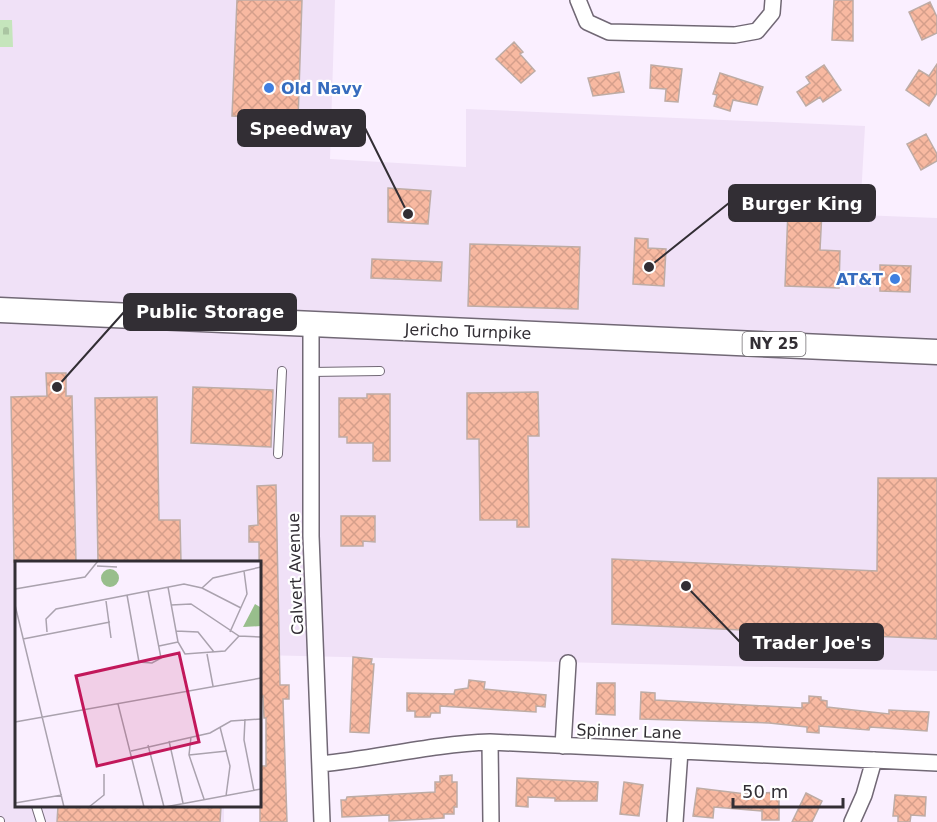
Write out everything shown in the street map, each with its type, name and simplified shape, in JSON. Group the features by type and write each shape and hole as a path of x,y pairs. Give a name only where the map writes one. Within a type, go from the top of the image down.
{"main road":[{"name":"Jericho Turnpike","path":"0,310 937,352"}],"street":[{"path":"578,0 587,22 609,32 685,35 735,35 757,31 772,13 773,0"},
{"name":"Calvert Avenue","path":"311,325 310,536 322,822"},
{"path":"563,746 568,663"},
{"path":"490,742 491,822"},
{"name":"Spinner Lane","path":"321,764 363,760 446,744 490,742 937,763"},
{"path":"675,822 680,751"},
{"path":"852,822 864,795 874,760"}],"lane":[{"path":"278,454 282,371"},
{"path":"310,372 380,371"},
{"path":"36,807 41,822"}],"shaded area":[{"path":"0,0 335,0 330,159 466,167 466,109 865,126 860,215 937,218 937,671 261,655 261,561 15,561 15,807 224,807 224,822 0,822"}],"green space":[{"path":"0,20 12,20 13,47 0,47"}],"building":[{"path":"237,0 302,0 298,120 232,116"},
{"path":"834,0 853,0 853,41 832,40"},
{"path":"930,2 937,17 937,33 922,40 909,12"},
{"path":"514,42 523,52 520,54 535,71 521,83 496,59"},
{"path":"937,64 937,93 929,106 906,90 919,70 929,76"},
{"path":"651,65 682,69 678,102 665,101 666,89 650,88"},
{"path":"824,65 841,90 823,102 820,97 806,106 797,92 810,83 806,77"},
{"path":"619,72 624,92 593,96 588,78"},
{"path":"720,73 763,87 757,105 733,100 730,111 714,106 717,95 713,94"},
{"path":"926,134 937,154 937,161 921,170 907,144"},
{"path":"388,188 431,191 428,224 388,222"},
{"path":"788,210 822,211 820,250 840,251 839,288 785,286"},
{"path":"635,238 648,239 648,248 666,249 664,286 633,284"},
{"path":"470,244 580,247 578,309 468,306"},
{"path":"372,259 442,262 441,281 371,278"},
{"name":"AT&T","path":"880,265 911,266 910,292 880,291"},
{"path":"46,373 66,373 66,396 72,396 76,561 14,562 11,397 47,396"},
{"path":"193,387 273,390 271,447 191,443"},
{"path":"538,392 539,436 528,436 529,527 517,527 517,520 480,520 479,439 467,439 467,393"},
{"path":"367,394 390,394 390,461 373,461 373,443 347,443 347,437 339,437 339,398 367,398"},
{"path":"157,397 159,520 180,520 181,561 98,561 95,398"},
{"path":"878,478 937,478 937,639 612,624 612,559 877,571"},
{"path":"276,485 280,685 289,685 289,699 283,699 287,822 260,822 261,766 266,766 266,718 264,718 263,696 261,697 261,561 259,561 259,542 249,542 249,526 258,525 257,486"},
{"path":"341,516 375,516 375,542 363,541 363,546 341,546"},
{"path":"353,657 372,659 371,664 374,664 369,733 350,732"},
{"path":"469,680 485,682 484,689 546,695 545,707 536,706 536,712 440,706 440,713 431,713 430,717 415,717 415,711 407,711 407,693 454,694 455,690 468,688"},
{"path":"597,683 615,683 615,715 596,714"},
{"path":"641,692 655,693 655,700 802,708 802,703 809,703 809,696 821,697 821,700 827,701 827,707 889,714 889,710 929,712 927,731 819,726 819,733 807,732 807,727 769,723 640,719"},
{"path":"452,775 452,782 457,782 457,807 454,807 454,814 444,814 444,818 389,821 389,815 342,817 341,800 346,800 347,797 435,792 435,782 440,782 440,776"},
{"path":"517,778 598,782 597,801 555,801 555,798 528,797 528,807 516,806"},
{"path":"624,782 643,785 639,816 620,814"},
{"path":"697,788 746,794 779,792 779,820 762,820 762,811 714,807 713,818 693,816"},
{"path":"806,793 822,801 812,822 792,822"},
{"path":"895,795 926,797 925,816 911,815 910,822 898,822 898,816 893,816"},
{"path":"58,807 221,807 220,822 57,822"}],"place":[{"name":"Old Navy","path":"269,88"},
{"name":"Speedway","path":"408,214"},
{"name":"Burger King","path":"649,267"},
{"name":"AT&T","path":"895,279"},
{"name":"Public Storage","path":"57,387"},
{"name":"Trader Joe's","path":"686,586"}]}
